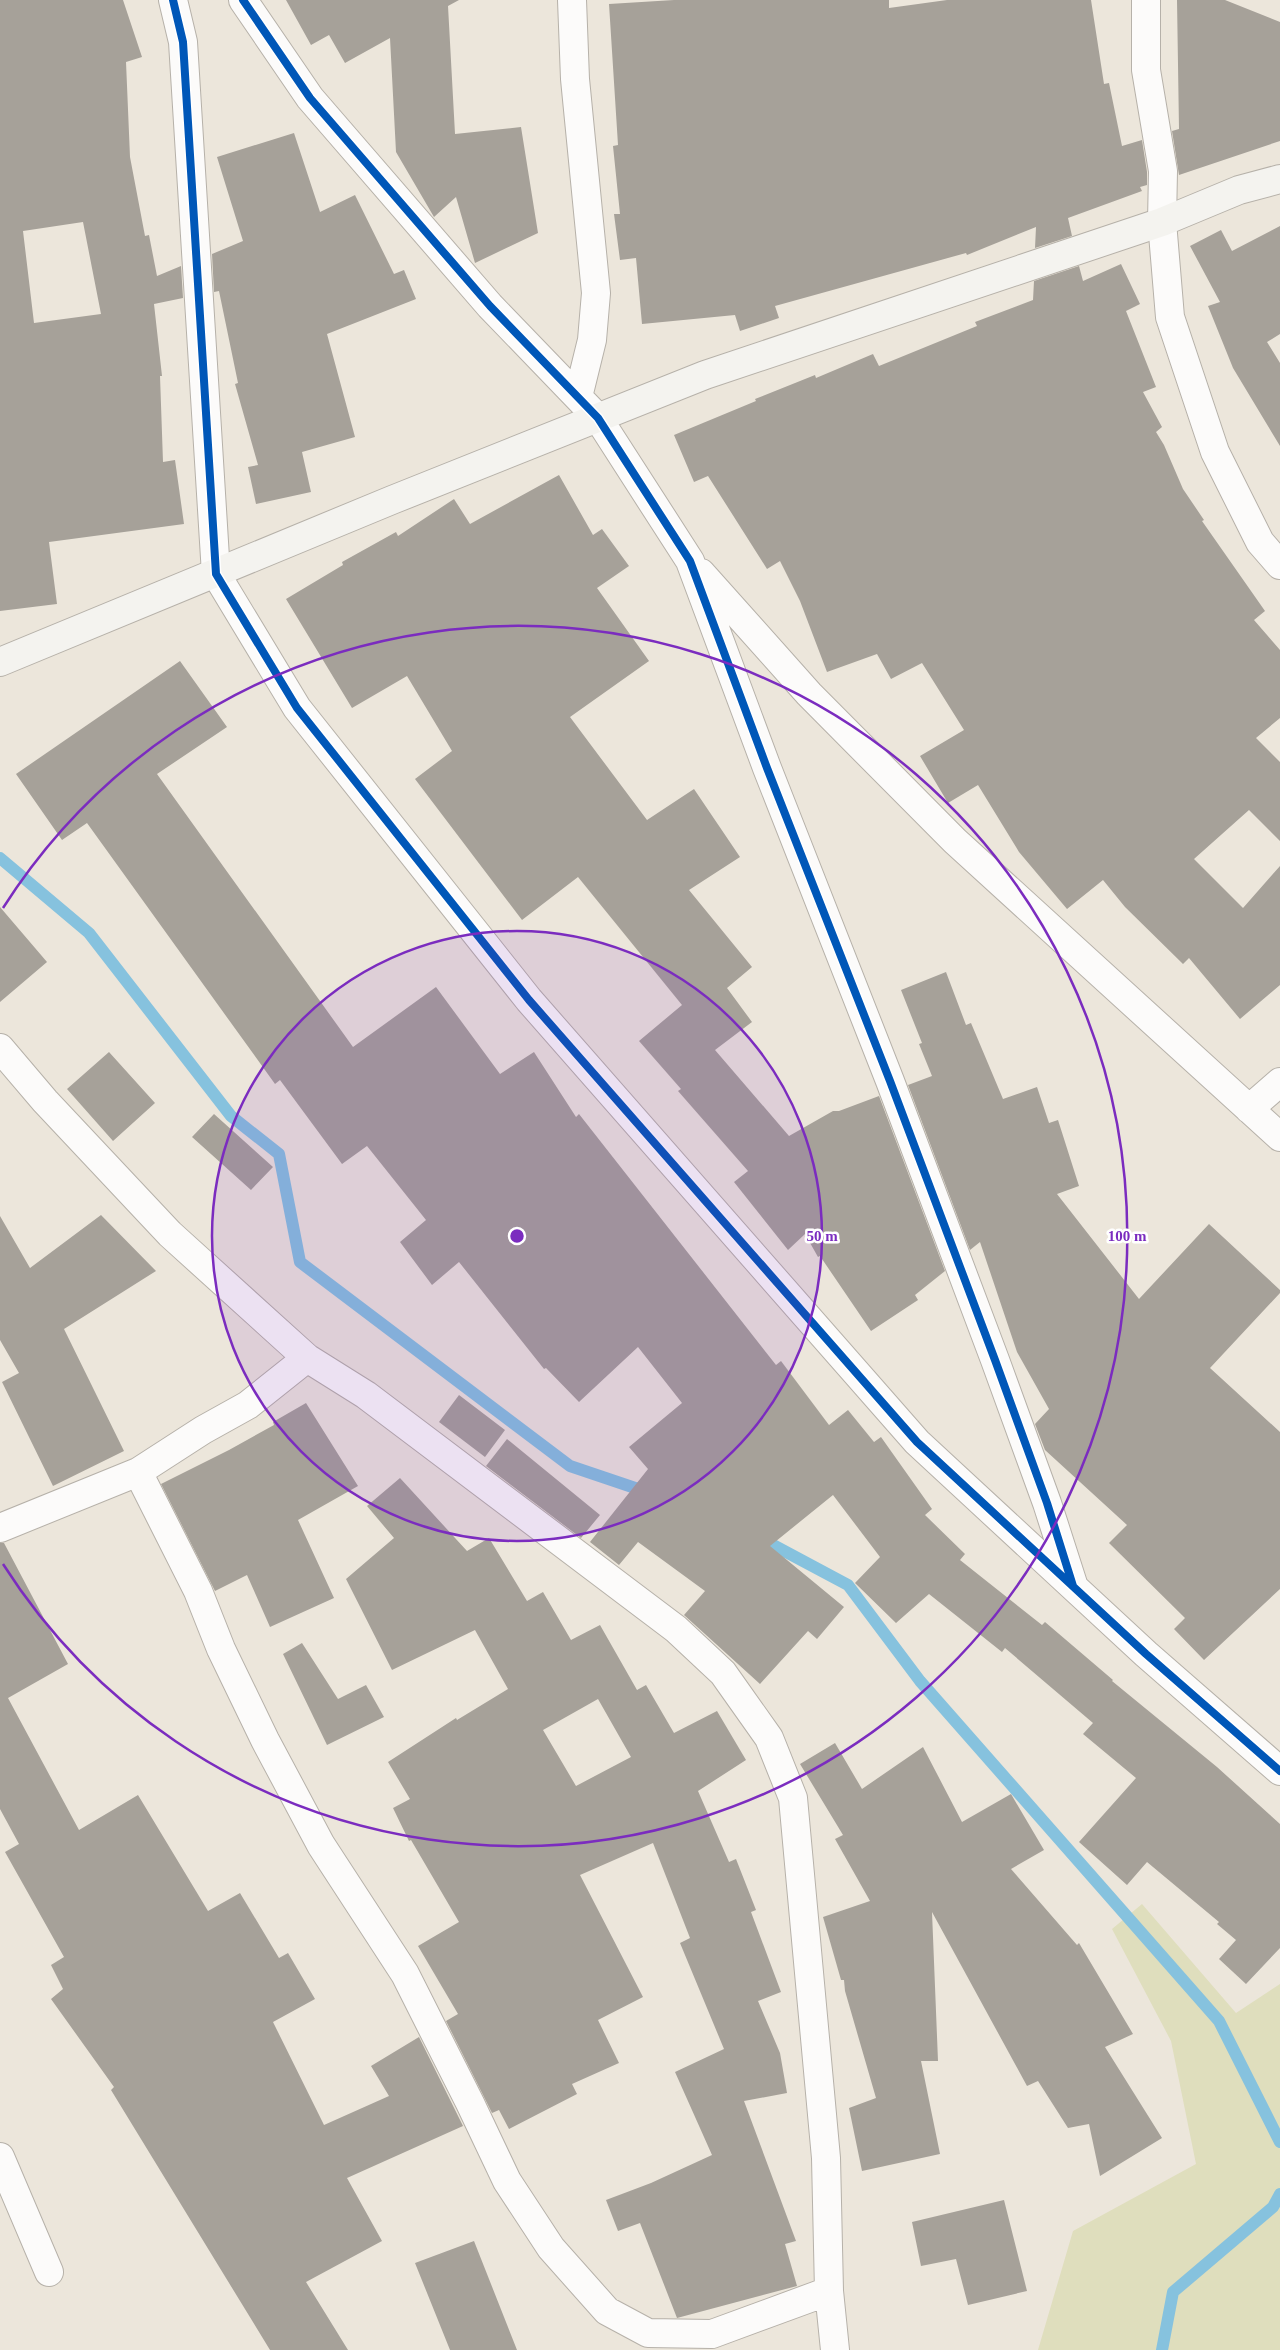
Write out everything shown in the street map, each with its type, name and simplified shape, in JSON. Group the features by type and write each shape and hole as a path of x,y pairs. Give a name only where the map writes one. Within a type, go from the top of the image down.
{"street":[{"path":"173,0 183,42 216,574 297,708 530,1000 917,1442 1146,1654 1280,1771"},
{"path":"244,0 310,98 490,306 598,418 690,561 809,694 955,841 1280,1137"},
{"path":"572,0 575,80 596,292 592,340 578,397"},
{"path":"1146,0 1146,70 1163,171 1162,222 1170,317 1215,452 1260,542 1280,565"},
{"path":"0,662 392,500 705,375 1162,222 1240,190 1280,179"},
{"path":"690,561 767,768 886,1071 995,1360 1047,1502 1074,1588"},
{"path":"0,1048 45,1101 170,1234 306,1358 366,1395 676,1629 723,1673 769,1738 793,1798 826,2158 829,2291 835,2350"},
{"path":"1249,1109 1280,1082"},
{"path":"0,1528 138,1472 203,1430 248,1405 306,1358"},
{"path":"138,1472 198,1591 221,1649 265,1740 321,1845 405,1974 470,2102 506,2181 551,2248 580,2278 607,2312 648,2333 712,2334 829,2291"},
{"path":"0,2157 49,2272"}],"green space":[{"path":"1142,1904 1236,2013 1280,1984 1280,2350 1038,2350 1073,2231 1196,2164 1171,2041 1112,1929"}],"building":[{"path":"0,0 123,0 142,57 126,62 130,157 145,236 149,235 157,276 181,266 183,298 154,304 162,376 160,376 163,462 175,460 184,524 49,542 57,604 0,611","holes":["83,222 101,314 34,323 23,231"]},
{"path":"286,0 459,0 448,6 455,134 521,127 538,233 475,263 456,197 434,217 396,152 390,38 345,63 329,35 311,45"},
{"path":"674,0 889,0 889,8 947,0 1091,0 1104,84 1109,83 1122,146 1142,140 1147,185 1140,187 1142,191 1068,218 1072,236 1035,248 1036,227 967,255 966,253 775,306 779,318 740,331 735,315 642,324 636,258 620,260 614,214 620,214 613,146 618,145 609,4"},
{"path":"1177,0 1225,0 1280,22 1280,141 1179,175 1172,131 1179,129"},
{"path":"294,133 320,212 355,195 394,274 404,270 416,299 327,334 355,437 302,452 311,492 256,504 248,467 258,465 235,384 238,383 219,291 214,292 212,254 243,241 217,157"},
{"path":"1280,226 1280,334 1267,342 1280,363 1280,446 1233,368 1208,306 1220,302 1190,246 1221,230 1232,251"},
{"path":"1121,264 1140,304 1126,311 1156,387 1143,392 1162,427 1156,432 1164,445 1183,489 1204,520 1202,521 1265,611 1254,620 1280,650 1280,718 1256,738 1280,762 1280,841 1249,810 1194,859 1243,908 1280,866 1280,985 1240,1019 1189,958 1183,964 1125,907 1103,880 1067,909 1019,852 978,785 948,803 920,756 964,730 922,663 891,679 877,654 827,672 800,601 780,561 767,569 708,476 694,482 674,435 756,401 755,399 815,375 816,378 873,354 879,366 977,326 975,322 1033,300 1034,281 1079,266 1083,281"},
{"path":"559,475 593,535 602,529 629,566 597,588 649,661 570,717 647,820 694,789 740,857 689,890 752,967 727,988 752,1022 715,1050 789,1136 833,1111 839,1111 879,1096 945,1271 915,1295 918,1300 871,1331 820,1256 818,1257 805,1234 788,1250 734,1182 748,1171 678,1091 681,1089 639,1041 682,1005 578,877 522,920 415,779 452,751 407,676 352,708 286,599 343,565 342,562 396,532 398,536 454,499 470,524"},
{"path":"180,661 227,727 157,774 353,1047 436,987 500,1074 534,1052 576,1117 579,1114 776,1365 781,1361 829,1425 848,1410 874,1442 881,1437 932,1509 925,1515 965,1554 960,1560 1042,1625 1045,1622 1112,1681 1217,1767 1280,1824 1280,1948 1246,1984 1219,1959 1236,1940 1217,1924 1219,1922 1147,1862 1127,1885 1079,1842 1136,1778 1083,1734 1093,1723 1005,1648 1002,1652 929,1594 896,1623 855,1583 880,1557 833,1495 770,1546 844,1607 817,1639 808,1631 760,1684 684,1615 705,1591 638,1542 619,1565 590,1542 648,1469 629,1447 682,1403 638,1347 579,1402 546,1368 544,1369 459,1262 432,1285 400,1242 426,1220 367,1146 342,1164 280,1080 275,1084 87,823 62,840 16,774"},
{"path":"0,907 47,962 0,1002"},
{"path":"946,972 966,1025 971,1023 1003,1099 1037,1087 1049,1123 1058,1120 1079,1186 1057,1194 1139,1299 1209,1224 1280,1290 1280,1293 1210,1368 1280,1432 1280,1589 1204,1660 1174,1629 1185,1618 1109,1543 1127,1525 1045,1450 1035,1424 1049,1409 1017,1352 980,1242 970,1250 908,1085 932,1076 919,1044 922,1043 901,990"},
{"path":"109,1052 155,1103 113,1141 67,1089"},
{"path":"214,1114 273,1167 251,1190 192,1137"},
{"path":"101,1215 156,1271 64,1329 124,1451 53,1486 2,1382 19,1373 0,1340 0,1216 30,1268"},
{"path":"459,1395 505,1430 485,1457 439,1422"},
{"path":"306,1403 358,1486 298,1520 334,1598 270,1627 247,1575 215,1591 161,1484 274,1425 273,1422"},
{"path":"507,1439 600,1515 581,1538 486,1466"},
{"path":"400,1478 467,1551 489,1538 527,1601 543,1592 571,1640 600,1625 637,1690 646,1685 674,1733 717,1711 746,1760 698,1791 729,1862 736,1859 756,1910 751,1912 781,1992 758,2001 780,2053 787,2093 744,2101 796,2241 785,2244 797,2286 677,2318 640,2223 618,2231 606,2200 651,2183 712,2155 675,2072 724,2049 680,1943 690,1938 653,1843 580,1875 643,1997 598,2020 619,2063 572,2084 577,2094 509,2129 499,2110 492,2113 446,2021 458,2014 418,1946 459,1922 411,1840 409,1841 393,1808 410,1799 388,1762 456,1718 457,1720 508,1689 475,1630 392,1670 346,1579 394,1538 367,1506","holes":["598,1699 631,1757 576,1786 543,1730"]},
{"path":"0,1543 4,1543 68,1664 8,1698 79,1830 138,1795 208,1911 240,1893 279,1958 288,1953 315,1999 273,2022 324,2125 389,2096 371,2066 419,2037 463,2126 347,2178 382,2241 306,2282 348,2350 270,2350 111,2090 114,2087 51,1999 63,1989 51,1965 64,1957 5,1852 19,1844 0,1809"},
{"path":"302,1643 338,1699 366,1685 384,1717 327,1745 283,1654"},
{"path":"835,1743 862,1789 923,1747 962,1822 1011,1794 1044,1850 1011,1869 1077,1945 1079,1943 1133,2034 1105,2047 1162,2138 1100,2176 1089,2124 1068,2128 1038,2081 1027,2086 932,1912 938,2061 921,2061 940,2154 862,2171 849,2108 876,2098 845,1991 844,1980 841,1980 823,1917 870,1901 835,1839 843,1835 800,1764"},
{"path":"1004,2200 1027,2291 968,2305 956,2259 921,2266 912,2222"},
{"path":"474,2241 517,2350 450,2350 415,2263"}],"waterway":[{"path":"0,858 89,933 231,1116 279,1154 300,1262 570,1466 650,1493"},
{"path":"758,1537 848,1585 920,1681 1219,2021 1280,2142"},
{"path":"1162,2350 1173,2292 1273,2207 1280,2194"}],"cycle path":[{"path":"173,0 183,42 216,574 297,708 529,1000 917,1442 1146,1654 1280,1771"},
{"path":"243,0 310,98 490,306 598,418 690,561 767,768 890,1081 995,1360 1047,1503 1073,1586"}]}
